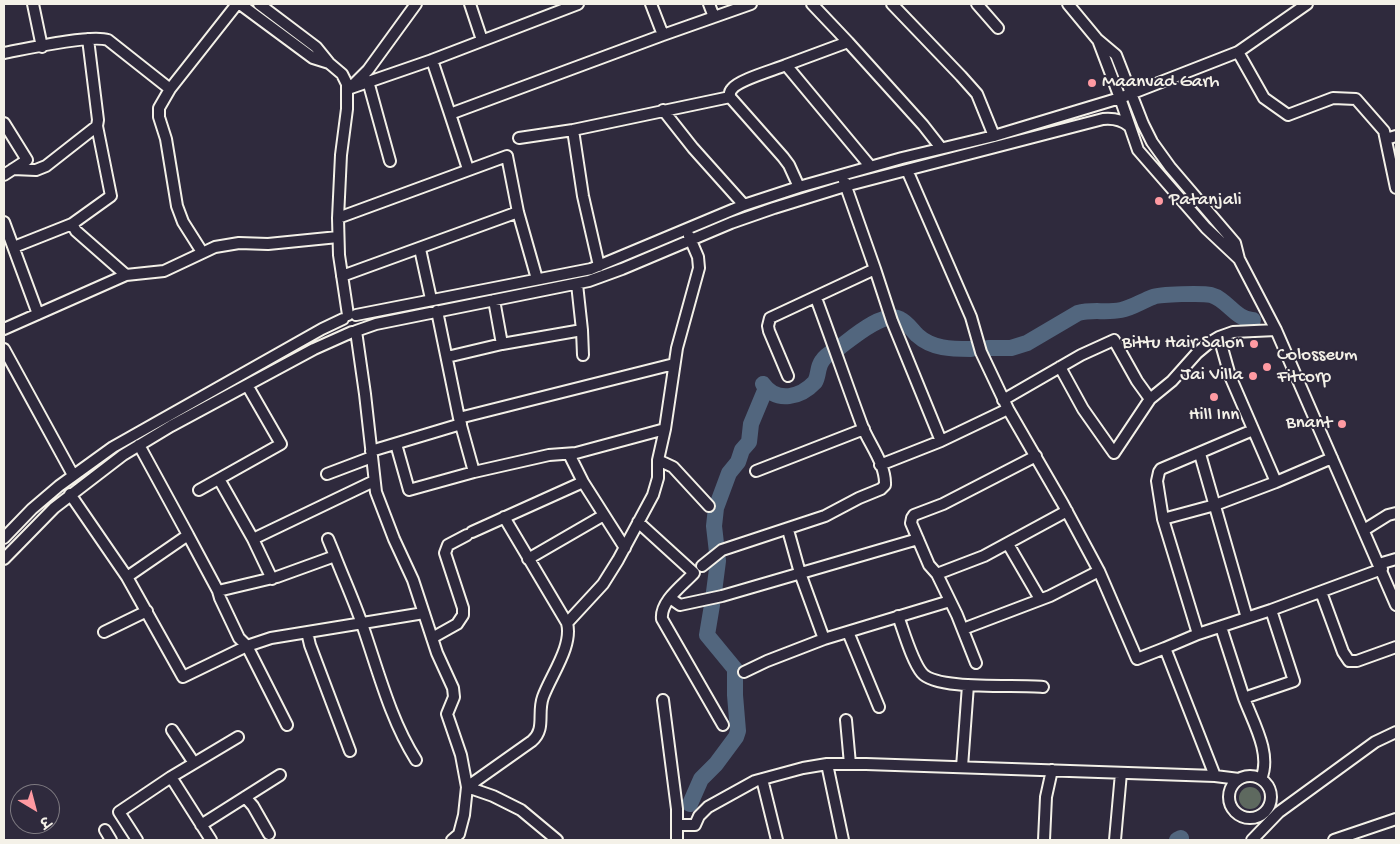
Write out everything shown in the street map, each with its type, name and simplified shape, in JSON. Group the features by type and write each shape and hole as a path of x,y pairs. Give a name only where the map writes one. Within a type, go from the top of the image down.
{"street":[{"path":"33,4 42,47"},
{"path":"202,252 183,222 174,199 166,139 159,117 159,108 170,89 238,4 313,58 329,63"},
{"path":"259,4 316,47 329,63 342,74 348,88 340,164 338,237 349,316 343,326 348,332 354,332 359,328 360,321 349,316"},
{"path":"348,88 368,70 414,4"},
{"path":"470,4 482,40"},
{"path":"348,88 432,60 578,4"},
{"path":"652,4 663,35"},
{"path":"710,4 714,17"},
{"path":"450,114 751,4"},
{"path":"812,4 923,125 941,148"},
{"path":"892,4 977,94 994,136"},
{"path":"977,4 998,28"},
{"path":"1068,4 1098,39 1116,54 1152,142 1170,167 1232,238 1237,248 1239,259 1276,330 1396,605"},
{"path":"4,538 32,509 73,475 113,447 322,329 349,316 599,266 744,205 870,166 994,136 1120,98 1238,52 1307,4"},
{"path":"4,53 103,38 170,89"},
{"path":"14,247 72,224 110,196 97,126 98,120 88,39"},
{"path":"1098,39 1138,150 1206,228 1239,259"},
{"path":"730,96 732,89 739,83 848,42"},
{"path":"1238,52 1264,98 1288,115 1333,98 1356,99 1391,138 1391,169 1396,188"},
{"path":"432,60 468,169"},
{"path":"786,65 870,166"},
{"path":"368,82 390,160"},
{"path":"519,138 573,130 730,96"},
{"path":"730,96 783,157 800,187"},
{"path":"663,110 693,148 744,205"},
{"path":"4,559 48,513 106,466 139,445 247,385 314,349 354,332 376,324 577,284 614,272 731,223 845,186 1103,119 1114,119 1129,126"},
{"path":"4,123 27,160 8,172"},
{"path":"8,172 36,170 46,166 97,126"},
{"path":"573,130 585,206 599,266"},
{"path":"338,218 507,156 518,212 537,278"},
{"path":"907,170 971,317 981,352 1006,405 1099,571 1137,659 1198,634 1321,592 1396,559"},
{"path":"841,175 876,269 890,317 940,441"},
{"path":"342,276 518,212"},
{"path":"4,222 38,314"},
{"path":"72,224 76,231 126,275"},
{"path":"567,623 604,584 654,495 657,486 658,460 670,404 674,364 683,323 699,268 698,257 686,229"},
{"path":"4,329 126,275 164,271 202,252 225,244 268,244 338,237"},
{"path":"420,249 431,299"},
{"path":"788,376 769,331 769,321 774,316 876,269"},
{"path":"577,284 583,355"},
{"path":"702,566 718,553 825,516 883,487 885,480 880,465 864,429 816,298"},
{"path":"494,300 502,344"},
{"path":"437,311 460,421 474,472"},
{"path":"447,357 502,344 582,330"},
{"path":"1060,367 1083,410 1114,454 1150,399 1172,381 1203,347 1219,337 1236,332 1276,330"},
{"path":"354,332 365,394 374,481 379,500 413,580 432,638 454,693 447,714 461,756 467,787 462,824 459,834 452,840"},
{"path":"1219,337 1230,376 1276,482"},
{"path":"880,465 940,441 1006,405 1060,367 1114,340 1137,381 1150,399"},
{"path":"4,349 73,475"},
{"path":"327,474 396,444 460,421 674,364"},
{"path":"199,490 281,444 247,385"},
{"path":"396,444 410,490 474,472 549,455 569,454 665,429"},
{"path":"756,471 864,429"},
{"path":"1198,634 1163,519 1157,481 1159,472 1168,465 1200,454 1253,430"},
{"path":"139,445 218,591 239,638 247,646 287,725"},
{"path":"569,454 583,482 625,548"},
{"path":"1200,454 1247,618"},
{"path":"976,663 963,629 937,574 929,565 911,521 914,515 943,504 1036,456"},
{"path":"1163,519 1215,505 1332,458"},
{"path":"658,460 676,470 709,506"},
{"path":"219,479 253,539 272,578"},
{"path":"253,539 374,481"},
{"path":"432,638 457,624 463,615 463,608 445,553 446,548 451,542 583,482"},
{"path":"70,494 127,577 183,677 247,646 271,638 424,613"},
{"path":"937,574 973,562 1067,511"},
{"path":"1364,530 1396,512"},
{"path":"528,559 604,515"},
{"path":"467,787 539,734 542,700 568,641 567,623 504,517"},
{"path":"638,522 694,573 670,598 662,611 665,625 723,725"},
{"path":"788,530 800,573 824,639"},
{"path":"127,577 188,535"},
{"path":"328,539 362,623 388,700 406,745 416,760"},
{"path":"670,598 678,604 683,604 722,596 918,539"},
{"path":"1008,544 1040,600"},
{"path":"218,591 272,578 335,556"},
{"path":"963,629 1040,600 1099,571"},
{"path":"1321,592 1343,652 1349,661 1357,661 1396,647"},
{"path":"744,672 824,639 950,601"},
{"path":"1244,698 1294,681 1271,610"},
{"path":"104,632 147,611"},
{"path":"898,616 918,667 925,676 938,682 968,685 1027,685 1043,687"},
{"path":"1221,627 1264,755 1265,766 1261,779"},
{"path":"307,632 310,645 350,752"},
{"path":"848,632 880,707"},
{"path":"1165,648 1215,776"},
{"path":"962,767 968,685"},
{"path":"663,700 678,825 677,840"},
{"path":"846,720 850,764"},
{"path":"172,730 194,763"},
{"path":"1252,840 1279,812 1375,742 1396,732"},
{"path":"137,840 119,812 170,777 238,737"},
{"path":"678,825 695,825 699,816 708,807 762,779 827,764 1052,770 1215,776 1239,779 1250,776 1261,779 1266,783 1271,793 1269,807 1264,813 1252,819 1244,818 1232,810 1229,804 1229,790 1239,779"},
{"path":"827,764 844,840"},
{"path":"1044,840 1046,797 1052,770"},
{"path":"1115,840 1121,773"},
{"path":"201,825 280,775"},
{"path":"170,777 211,840"},
{"path":"762,779 777,840"},
{"path":"467,787 493,796 521,810 557,840"},
{"path":"245,797 253,806 269,834"},
{"path":"1269,807 1279,812"},
{"path":"1334,840 1396,819"},
{"path":"105,830 110,840"}],"shaded area":[{"path":"1250,787 1258,790 1261,798 1258,806 1250,809 1242,806 1239,798 1242,790"}],"waterway":[{"path":"988,348 1011,348 1027,343 1078,313 1121,310 1153,297 1164,295 1211,295 1217,297 1242,317 1253,320"},
{"path":"763,384 775,394 782,396 789,396 803,391 815,382 820,364 826,356 869,326 886,318 893,317 903,320 923,340 936,346 971,349"},
{"path":"714,592 718,561 714,526 716,508 729,473 738,462 742,450 749,442 751,424 766,388"},
{"path":"690,804 701,779 716,764 736,737 738,731 735,669 707,635 712,605"},
{"path":"1177,840 1181,838"}],"place":[{"name":"Maanvad Garh","path":"1092,83"},
{"name":"Patanjali","path":"1159,201"},
{"name":"Bittu Hair Salon","path":"1254,344"},
{"name":"Colosseum Fitcorp","path":"1267,367"},
{"name":"Jai Villa","path":"1253,376"},
{"name":"Hill Inn","path":"1214,397"},
{"name":"Bnant","path":"1342,424"}]}
